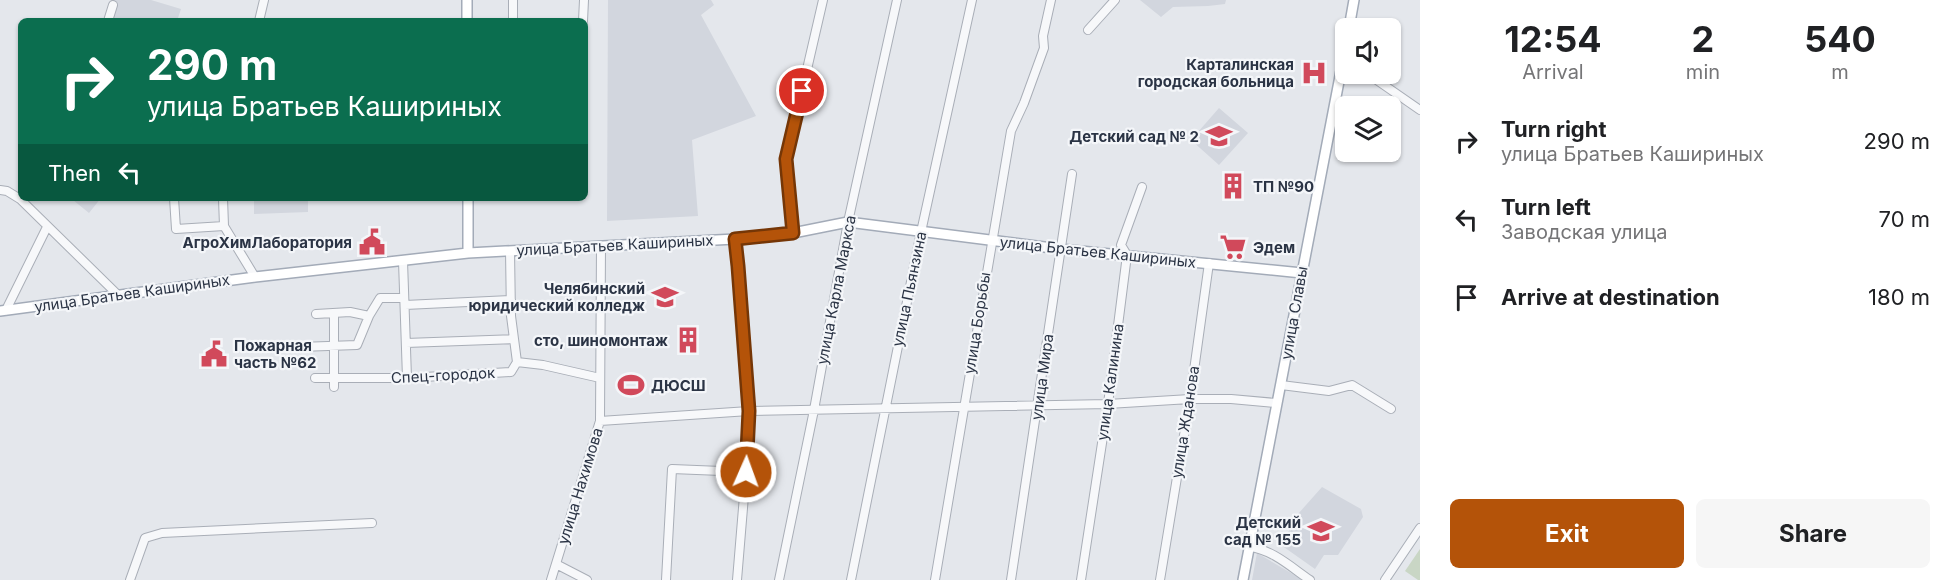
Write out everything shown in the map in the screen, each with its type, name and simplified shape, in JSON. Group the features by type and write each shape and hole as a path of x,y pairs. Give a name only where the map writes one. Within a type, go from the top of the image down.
{"main road":[{"path":"467,0 467,18"},
{"path":"1351,18 1354,0"},
{"name":"улица Славы","path":"1243,580 1339,84"},
{"path":"468,201 468,253"},
{"name":"улица Братьев Кашириных","path":"3,311 255,277 468,253 735,239 793,233 848,222 1060,249 1302,273"}],"street":[{"path":"260,18 264,0"},
{"path":"513,0 513,18"},
{"path":"583,18 584,0"},
{"path":"793,233 786,159 823,0"},
{"name":"улица Карла Маркса","path":"779,580 814,410 848,222 897,0"},
{"name":"улица Пьянзина","path":"851,580 884,409 972,0"},
{"name":"улица Борьбы","path":"934,580 1011,131 1044,48 1043,36 1051,0"},
{"path":"1088,30 1115,0"},
{"path":"109,18 113,5"},
{"path":"1382,84 1420,110"},
{"name":"улица Мира","path":"1011,580 1072,174"},
{"name":"улица Калинина","path":"1082,580 1108,404 1126,255 1121,246 1142,187"},
{"path":"0,190 7,191 18,198"},
{"path":"22,201 118,295"},
{"path":"174,201 176,229 224,226"},
{"path":"223,201 224,226 255,277"},
{"path":"3,311 47,227"},
{"path":"735,239 749,411 736,580"},
{"name":"улица Нахимова","path":"551,580 600,421 601,246"},
{"path":"510,251 511,300 517,362 543,365 600,378"},
{"path":"403,261 407,378"},
{"name":"улица Жданова","path":"1160,580 1190,399 1209,263"},
{"path":"299,347 357,345 369,316 380,298 404,301 511,300"},
{"path":"316,314 350,312 369,316"},
{"path":"334,313 334,387"},
{"path":"406,343 514,339"},
{"name":"Спец-городок","path":"315,378 407,378 511,372 517,362"},
{"path":"1281,386 1329,391 1352,385 1391,410"},
{"path":"600,421 749,411 1108,404 1190,399 1232,399 1276,403"},
{"path":"666,580 672,470 746,472"},
{"path":"130,580 145,537 162,532 372,523"},
{"path":"1385,580 1420,528"},
{"path":"1249,547 1269,552 1310,580"},
{"path":"556,564 587,580"}],"shaded area":[{"path":"111,0 151,0 181,9 178,18 106,18"},
{"path":"608,0 711,0 714,5 701,15 756,116 692,140 698,216 607,221"},
{"path":"1140,0 1226,0 1225,4 1173,7 1161,17"},
{"name":"Детский сад № 2","path":"1219,108 1248,133 1219,165 1191,140"},
{"path":"74,201 99,201 89,213"},
{"path":"254,201 308,201 308,212 254,214"},
{"name":"Детский сад № 155","path":"1322,487 1361,509 1363,517 1338,555 1324,555 1315,569 1281,545 1298,514"},
{"path":"1257,553 1303,580 1252,580"}],"green space":[{"path":"1420,549 1420,580 1418,580 1405,571"}],"place":[{"name":"Карталинская городская больница","path":"1314,73"},
{"name":"Детский сад № 2","path":"1219,136"},
{"name":"ТП №90","path":"1233,186"},
{"name":"АгроХимЛаборатория","path":"372,242"},
{"name":"Эдем","path":"1233,247"},
{"name":"Челябинский юридический колледж","path":"665,297"},
{"name":"сто, шиномонтаж","path":"688,340"},
{"name":"Пожарная часть №62","path":"214,354"},
{"name":"ДЮСШ","path":"631,385"},
{"name":"Детский сад № 155","path":"1321,531"}],"route":[{"path":"746,472 749,411 735,239 793,233 786,159 802,91"}]}
